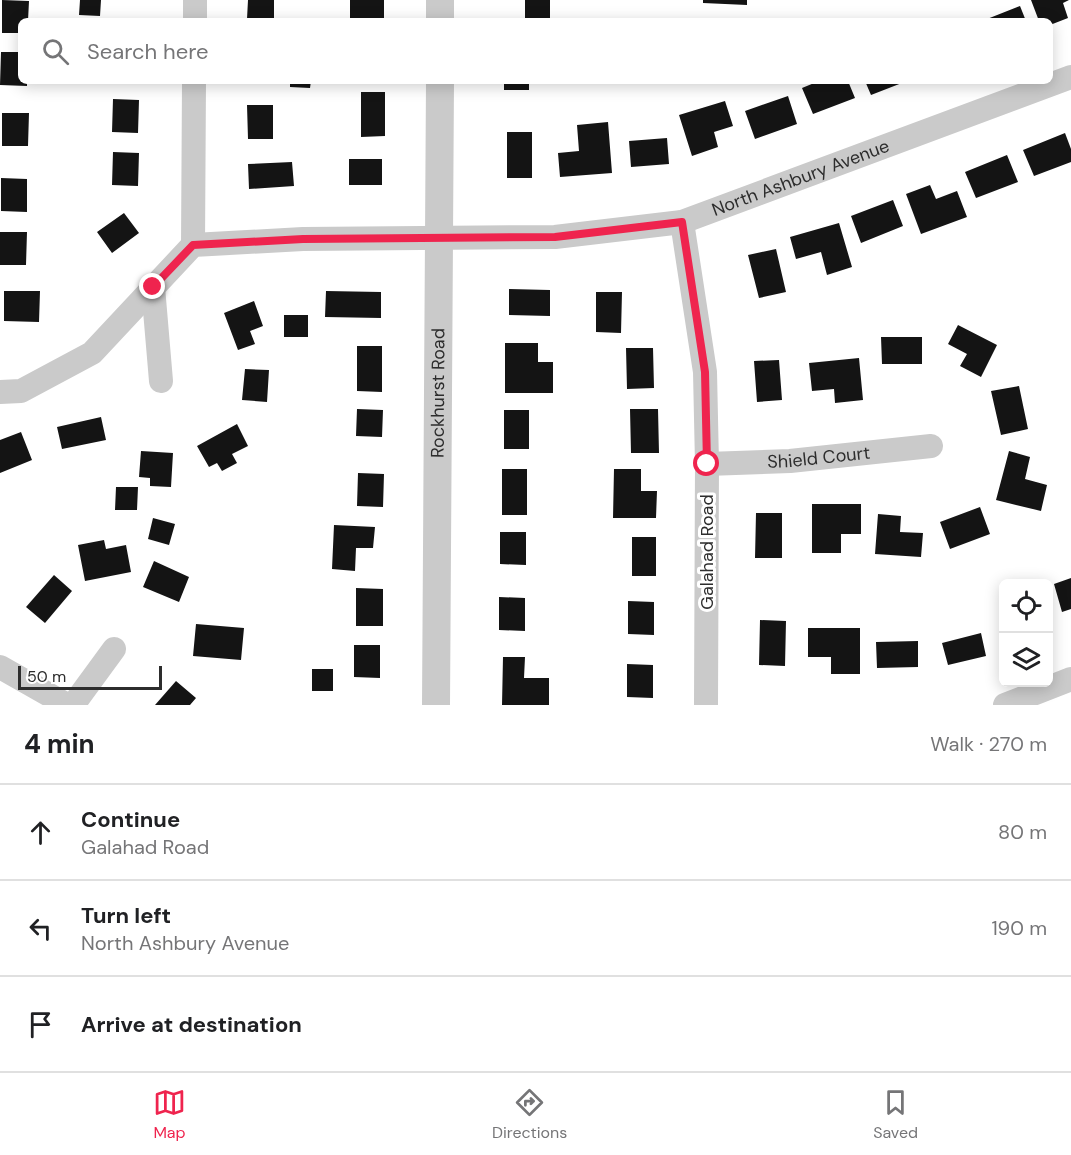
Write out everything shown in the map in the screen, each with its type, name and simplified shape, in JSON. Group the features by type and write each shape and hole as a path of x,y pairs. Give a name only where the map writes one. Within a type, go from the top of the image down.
{"street":[{"path":"195,0 195,18"},
{"path":"440,0 440,18"},
{"name":"North Ashbury Avenue","path":"1053,84 1071,77"},
{"path":"0,392 21,391 92,353 193,245 194,84"},
{"name":"Rockhurst Road","path":"436,705 440,84"},
{"name":"North Ashbury Avenue","path":"193,245 303,239 439,240 555,237 682,222 1052,84"},
{"name":"Galahad Road","path":"682,222 705,372 706,705"},
{"path":"153,287 161,381"},
{"name":"Shield Court","path":"707,464 790,461 931,447"},
{"path":"73,705 114,649"},
{"path":"0,668 67,705"},
{"path":"1005,705 1071,679"}],"building":[{"path":"2,0 29,1 28,18 18,18 18,33 2,33"},
{"path":"80,0 101,0 100,16 79,15"},
{"path":"248,0 274,0 274,18 247,18"},
{"path":"350,0 384,0 384,18 350,18"},
{"path":"525,0 550,0 550,18 525,18"},
{"path":"703,0 747,0 747,5 703,3"},
{"path":"1031,0 1069,0 1063,3 1068,18 1053,24 1053,18 1038,18"},
{"path":"1020,6 1025,18 990,18"},
{"path":"1,52 18,52 18,84 27,84 27,86 0,85"},
{"path":"290,84 311,84 310,88 290,87"},
{"path":"504,84 529,84 529,90 504,90"},
{"path":"812,84 849,84 855,98 813,114 802,88"},
{"path":"866,84 899,84 871,95"},
{"path":"361,92 385,92 385,136 361,137"},
{"path":"788,96 797,124 755,139 745,111"},
{"path":"113,99 139,100 138,133 112,132"},
{"path":"725,101 733,126 714,132 718,147 692,156 679,115"},
{"path":"247,105 273,105 273,139 248,139"},
{"path":"2,113 29,113 28,146 2,146"},
{"path":"608,122 612,173 560,177 558,153 579,151 577,125"},
{"path":"507,132 532,132 532,178 507,178"},
{"path":"1065,133 1071,149 1071,162 1034,176 1023,150"},
{"path":"667,138 669,164 631,167 629,141"},
{"path":"113,152 139,153 138,186 112,185"},
{"path":"1007,155 1018,182 976,198 965,172"},
{"path":"349,159 382,159 382,185 349,185"},
{"path":"292,162 294,186 249,189 248,164"},
{"path":"1,178 27,179 27,212 1,211"},
{"path":"930,185 936,199 957,191 967,217 921,234 906,194"},
{"path":"893,200 903,226 861,243 851,216"},
{"path":"124,213 139,233 112,253 97,232"},
{"path":"839,223 852,267 827,275 821,252 796,259 790,237"},
{"path":"0,232 27,232 26,265 0,265"},
{"path":"776,249 786,292 759,298 748,255"},
{"path":"509,289 550,290 550,316 509,315"},
{"path":"4,291 40,291 39,322 4,321"},
{"path":"326,291 381,292 381,318 325,317"},
{"path":"596,292 622,292 621,333 596,332"},
{"path":"254,301 263,326 250,331 255,344 238,350 224,313"},
{"path":"284,315 308,315 308,337 284,337"},
{"path":"958,325 997,345 981,377 960,366 967,354 948,344"},
{"path":"881,337 922,337 922,364 882,364"},
{"path":"505,343 538,343 538,362 553,362 553,393 505,393"},
{"path":"357,346 382,346 382,392 357,391"},
{"path":"626,348 653,348 654,388 627,389"},
{"path":"859,358 863,400 835,403 834,389 812,391 809,363"},
{"path":"779,360 782,400 757,402 754,361"},
{"path":"245,369 269,370 267,402 242,400"},
{"path":"1019,386 1028,429 1001,435 991,391"},
{"path":"357,409 383,410 382,437 356,436"},
{"path":"630,409 658,409 659,453 631,453"},
{"path":"504,410 529,410 529,449 504,449"},
{"path":"101,417 106,440 62,449 57,427"},
{"path":"237,424 248,446 232,454 237,463 222,471 217,463 209,467 197,446"},
{"path":"21,432 32,460 0,473 0,440"},
{"path":"141,451 173,453 171,487 150,486 150,478 139,477"},
{"path":"1009,451 1030,457 1025,479 1047,485 1041,511 996,500"},
{"path":"502,469 527,469 527,515 502,515"},
{"path":"614,469 641,469 641,491 657,491 656,518 613,518"},
{"path":"358,473 384,474 383,507 357,506"},
{"path":"116,487 138,487 137,510 115,510"},
{"path":"812,504 861,504 861,534 841,534 841,553 812,553"},
{"path":"980,507 990,534 950,549 940,522"},
{"path":"756,513 782,513 782,558 755,558"},
{"path":"878,514 901,516 900,532 923,533 921,557 875,554"},
{"path":"153,518 175,524 169,545 148,539"},
{"path":"334,525 375,527 373,548 356,548 355,571 332,569"},
{"path":"500,532 526,532 526,565 500,564"},
{"path":"632,537 656,537 656,576 632,576"},
{"path":"104,540 106,549 126,545 131,572 85,581 78,545"},
{"path":"154,561 189,577 179,602 143,587"},
{"path":"54,575 72,591 45,623 26,607"},
{"path":"1071,578 1071,609 1062,612 1054,584"},
{"path":"356,588 383,589 383,626 356,626"},
{"path":"499,597 525,598 525,631 499,630"},
{"path":"628,601 654,602 654,635 628,634"},
{"path":"760,620 786,621 785,666 759,665"},
{"path":"196,624 244,628 241,660 193,656"},
{"path":"808,628 860,628 860,674 831,674 831,657 808,657"},
{"path":"981,633 986,656 948,665 942,643"},
{"path":"918,641 918,667 877,668 876,642"},
{"path":"354,645 380,645 380,678 354,677"},
{"path":"503,657 525,657 524,678 549,678 549,705 502,705"},
{"path":"627,664 653,665 653,698 627,697"},
{"path":"312,669 333,669 333,691 312,691"},
{"path":"176,681 196,698 190,705 155,705"}],"route":[{"path":"153,287 193,245 303,239 500,240 555,237 682,222 705,372 707,464"}]}
